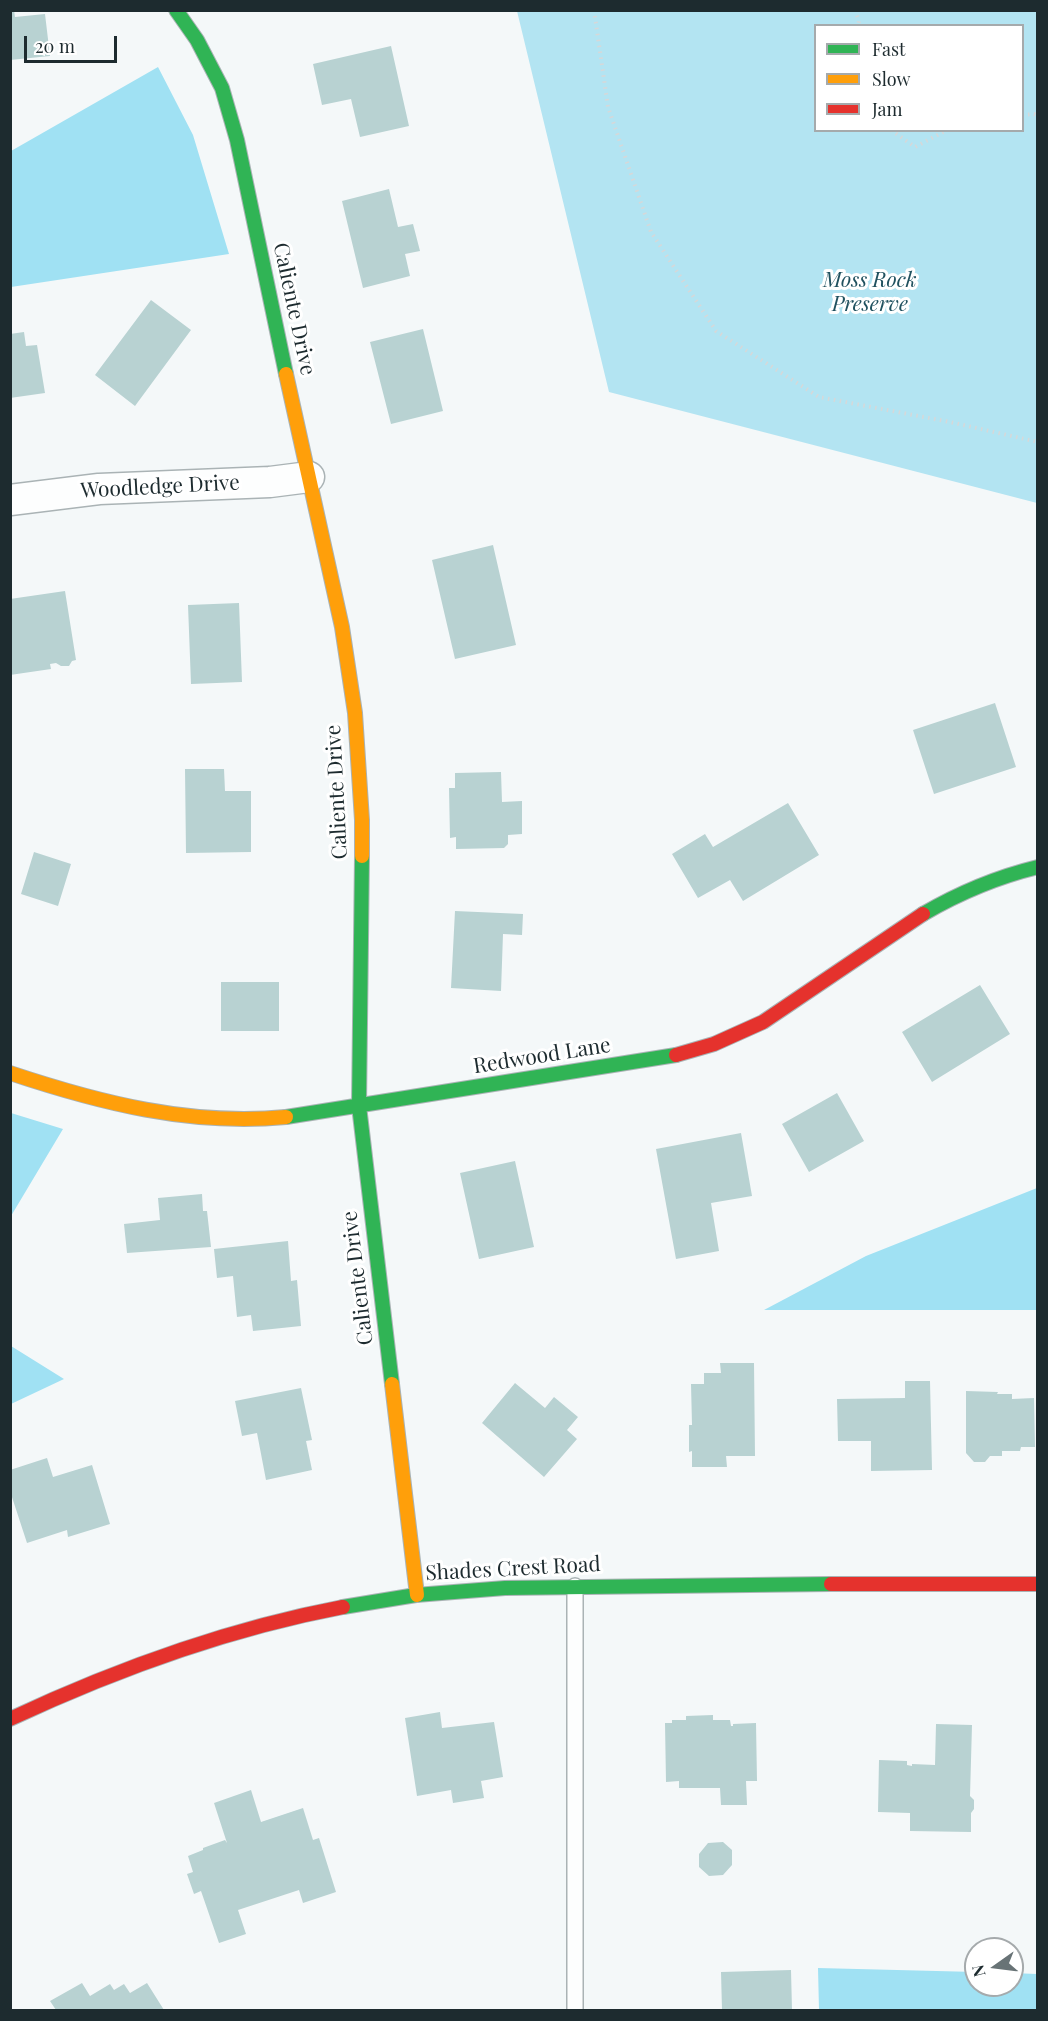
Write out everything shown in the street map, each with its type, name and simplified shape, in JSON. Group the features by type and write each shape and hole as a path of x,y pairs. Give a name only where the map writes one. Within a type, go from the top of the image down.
{"street":[{"name":"Caliente Drive","path":"176,10 197,40 222,88 237,140 342,627 355,713 362,820 359,1106 417,1595"},
{"name":"Woodledge Drive","path":"10,500 99,489 270,482 309,477"},
{"name":"Redwood Lane","path":"10,1073 95,1101 133,1110 220,1120 272,1118 359,1106 655,1060 706,1047 754,1027 802,997 903,926 946,900 989,880 1038,867"},
{"name":"Shades Crest Road","path":"10,1719 72,1689 230,1632 331,1609 417,1595 574,1586 1038,1584"}],"lane":[{"path":"574,1586 575,2010"}],"path":[{"path":"594,10 608,107 651,232 716,331 819,397 950,422 1038,442"},
{"path":"855,10 860,21 859,24"},
{"path":"894,132 915,147 943,132"}],"green space":[{"name":"Moss Rock Preserve","path":"517,11 1037,11 1037,503 609,392"}],"shaded area":[{"path":"158,67 193,135 229,254 11,287 11,151"},
{"path":"10,1113 63,1129 11,1216"},
{"path":"1037,1188 1037,1310 764,1310 866,1256"},
{"path":"11,1346 64,1379 11,1404"},
{"path":"818,1968 964,1972 964,1997 1024,1997 1024,1973 1037,1974 1037,2010 819,2010"}],"building":[{"path":"10,10 14,10 15,17 45,14 50,56 10,60"},
{"path":"391,46 409,126 360,137 351,99 322,105 313,64"},
{"path":"389,189 398,227 413,224 420,251 405,254 410,276 363,288 342,201"},
{"path":"151,300 191,330 135,406 95,375"},
{"path":"423,329 443,411 391,424 370,342"},
{"path":"24,332 26,346 37,345 45,393 10,398 10,334"},
{"path":"493,545 516,645 455,659 432,560"},
{"path":"65,591 76,660 72,661 69,666 56,663 50,664 51,669 10,675 10,599"},
{"path":"239,603 242,682 191,684 188,605"},
{"path":"995,703 1016,767 934,794 913,730"},
{"path":"185,769 224,769 225,791 251,791 251,852 186,853"},
{"path":"501,772 502,802 522,801 522,834 508,835 508,844 504,848 456,849 456,837 450,838 449,788 455,788 455,773"},
{"path":"788,803 819,855 743,901 730,880 698,898 672,854 705,834 713,847"},
{"path":"34,852 71,864 58,906 21,894"},
{"path":"455,911 523,914 522,935 503,934 501,991 451,988"},
{"path":"221,982 279,982 279,1031 221,1031"},
{"path":"980,985 1010,1034 932,1082 902,1032"},
{"path":"837,1093 864,1141 809,1172 782,1124"},
{"path":"741,1133 752,1196 711,1203 719,1251 676,1259 656,1149"},
{"path":"515,1161 534,1247 479,1259 460,1173"},
{"path":"202,1194 203,1211 207,1211 211,1247 127,1253 124,1224 160,1220 158,1198"},
{"path":"288,1241 291,1281 297,1280 301,1326 253,1331 251,1315 237,1317 233,1276 217,1278 214,1249"},
{"path":"720,1363 754,1363 755,1456 726,1456 727,1467 692,1467 692,1451 689,1452 689,1425 692,1425 691,1384 704,1384 704,1373 721,1373"},
{"path":"905,1381 930,1381 932,1470 871,1471 871,1441 838,1441 837,1399 905,1398"},
{"path":"515,1383 545,1408 554,1397 578,1417 567,1430 577,1439 544,1477 482,1423"},
{"path":"301,1388 312,1440 306,1441 312,1470 266,1480 257,1433 242,1436 235,1401"},
{"path":"966,1391 1012,1394 1012,1399 1034,1398 1035,1447 1021,1447 1020,1451 1002,1451 1002,1456 990,1456 985,1462 974,1462 966,1453"},
{"path":"47,1458 53,1477 92,1465 110,1524 68,1537 67,1530 27,1543 10,1491 10,1470"},
{"path":"440,1712 442,1728 494,1722 503,1777 481,1781 484,1798 453,1803 451,1790 417,1796 405,1718"},
{"path":"713,1715 713,1720 730,1720 731,1726 756,1723 757,1781 746,1781 747,1805 721,1805 720,1788 679,1788 679,1781 666,1782 665,1723 672,1723 672,1720 686,1720 686,1716"},
{"path":"936,1724 972,1725 970,1796 974,1800 974,1809 971,1813 971,1832 910,1831 910,1813 878,1812 879,1760 907,1761 907,1765 912,1766 912,1764 935,1765"},
{"path":"251,1790 261,1822 303,1808 313,1840 319,1838 336,1892 303,1903 299,1890 238,1910 246,1934 219,1943 201,1891 194,1894 187,1874 193,1872 188,1856 225,1840 227,1843 214,1803"},
{"path":"723,1842 732,1850 732,1865 723,1875 709,1876 699,1867 699,1854 708,1843"},
{"path":"791,1970 792,2010 722,2010 721,1972"},
{"path":"82,1983 90,1996 110,1984 114,1990 124,1984 130,1993 147,1983 164,2010 56,2010 50,2001"}],"traffic: fast":[{"path":"176,10 197,40 222,88 237,140 286,374"},
{"path":"362,856 359,1106 392,1384"},
{"path":"923,914 979,886 1038,867"},
{"path":"286,1117 676,1055"},
{"path":"343,1607 416,1595 505,1588 831,1584"}],"traffic: slow":[{"path":"286,374 342,627 355,713 362,856"},
{"path":"10,1073 78,1094 146,1110 215,1118 286,1117"},
{"path":"392,1384 417,1595"}],"traffic: jam":[{"path":"676,1055 714,1044 763,1022 923,914"},
{"path":"831,1584 1038,1584"},
{"path":"10,1719 173,1652 257,1627 343,1607"}]}
